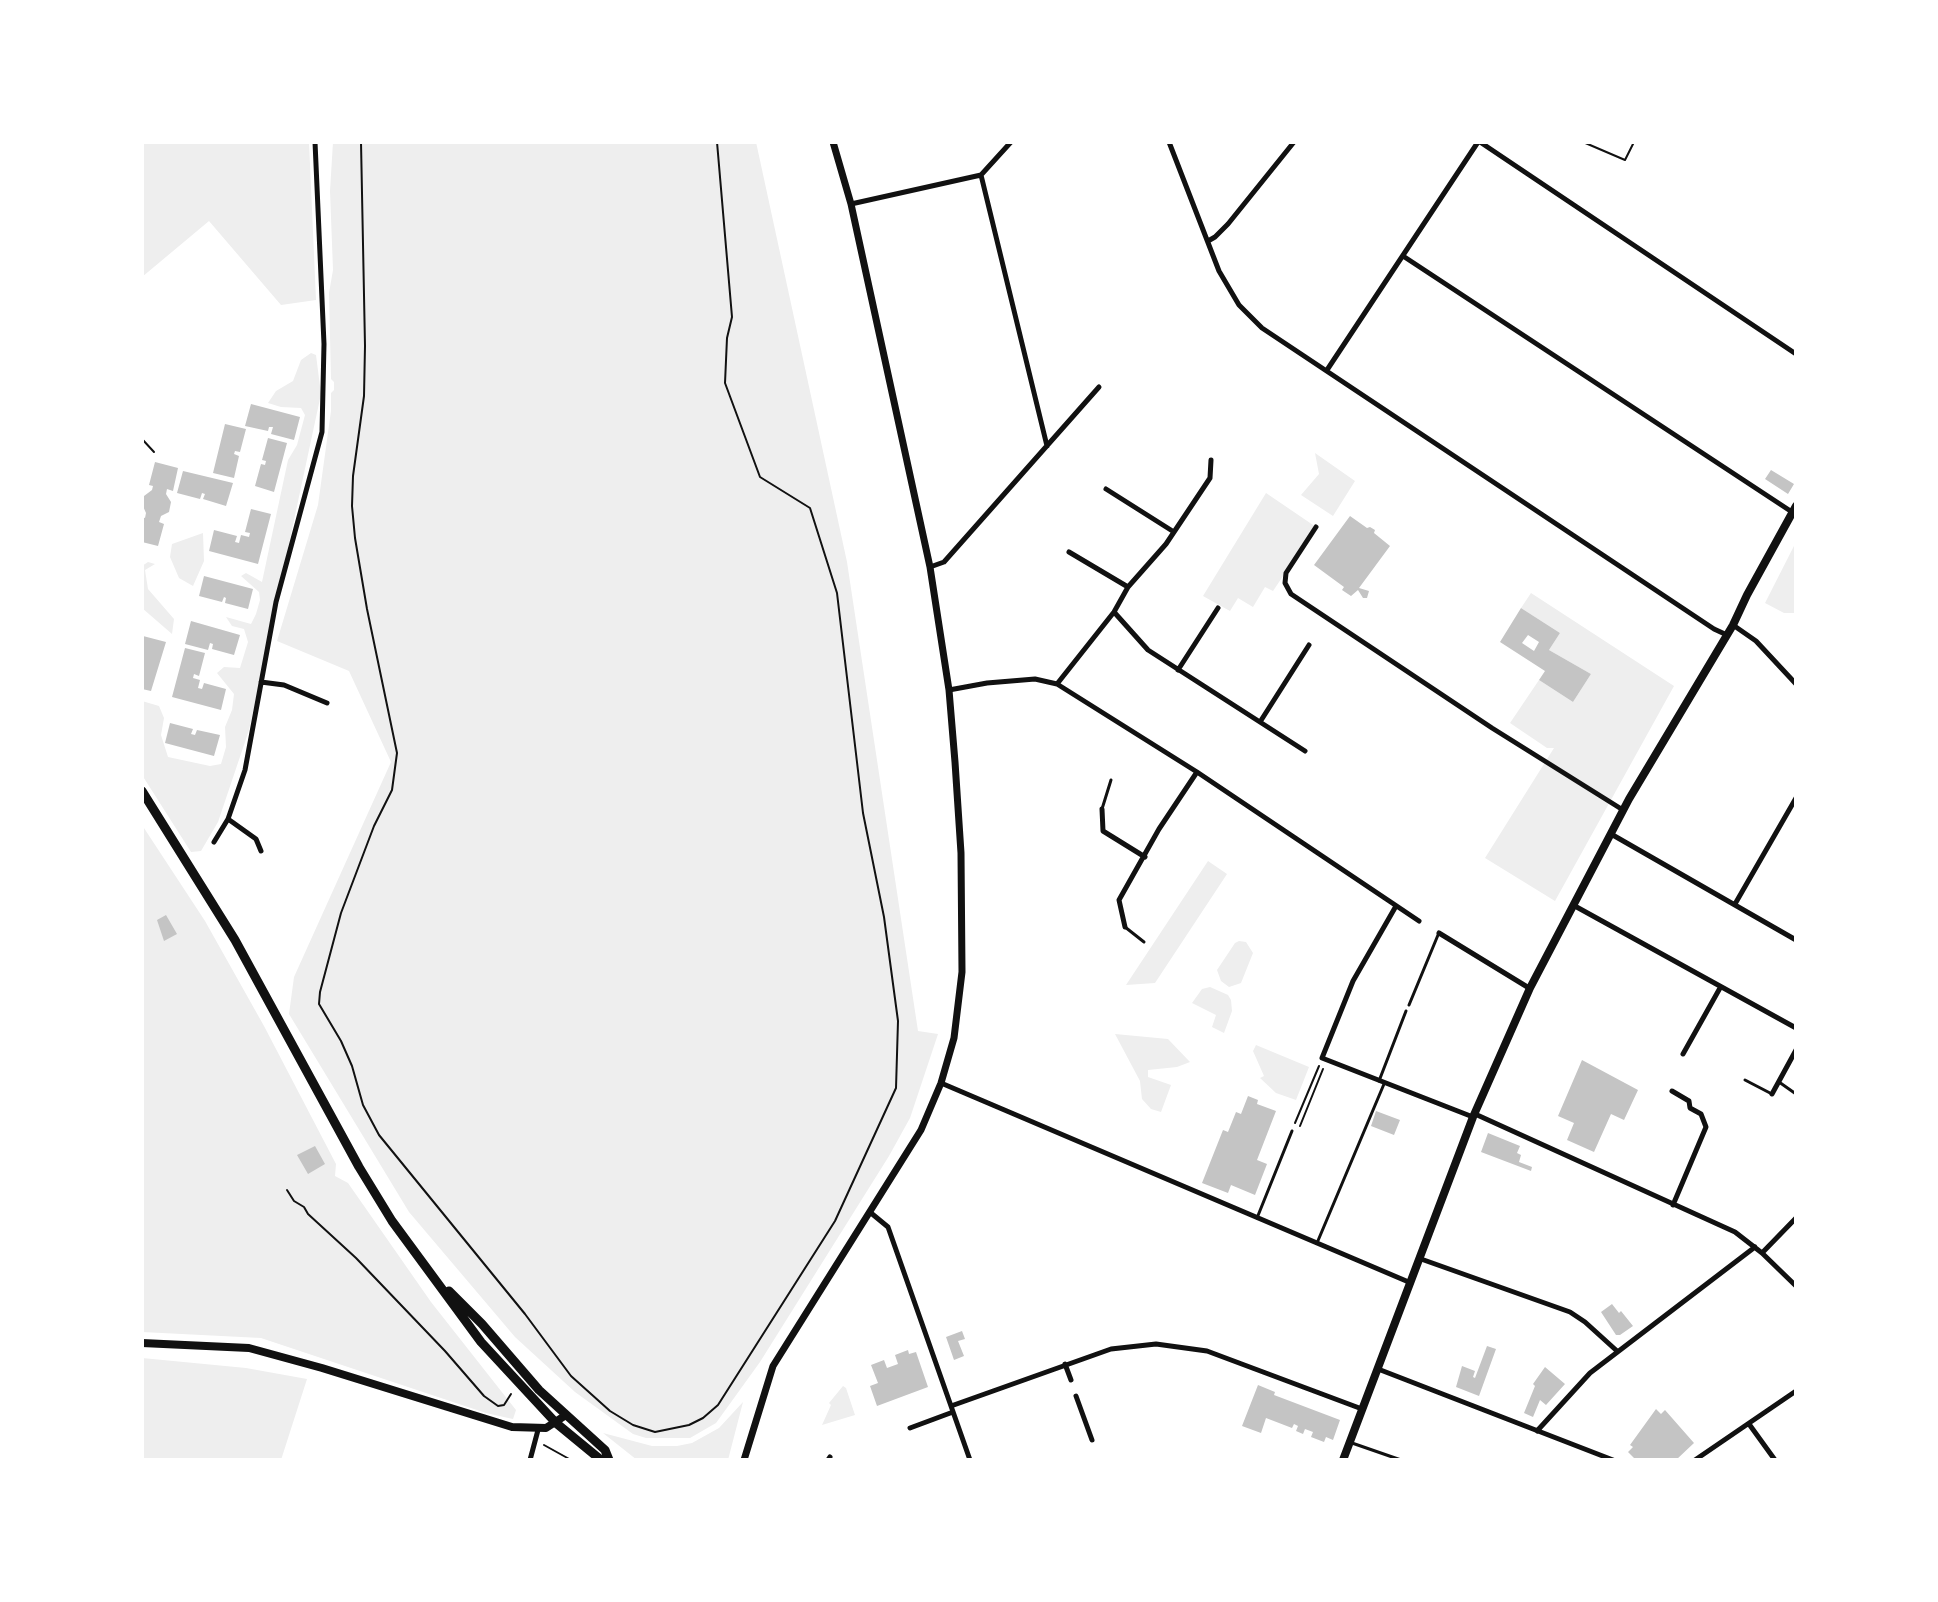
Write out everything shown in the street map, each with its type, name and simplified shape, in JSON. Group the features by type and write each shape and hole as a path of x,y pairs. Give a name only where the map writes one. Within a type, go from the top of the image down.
{"main road":[{"path":"1343,1460 1474,1116 1530,988 1623,810 1728,635 1794,510"},
{"path":"142,791 235,940 359,1167 392,1221 481,1342 556,1423 601,1460"},
{"path":"429,1272 482,1324 539,1390 605,1450 609,1460"},
{"path":"142,1343 249,1348 503,1425 538,1430 566,1415"}],"street":[{"path":"214,842 228,819 245,770 276,602 324,421 315,142"},
{"path":"744,1460 773,1366 914,1143 941,1083 954,1038 962,972 959,826 949,690 930,567 851,204 833,142"},
{"path":"851,204 981,175 1011,142"},
{"path":"1169,142 1219,271 1239,305 1272,336 1714,629 1728,635"},
{"path":"1208,241 1228,224 1294,142"},
{"path":"1327,370 1483,143 1796,354"},
{"path":"981,175 1047,446"},
{"path":"1403,256 1794,510"},
{"path":"930,567 944,562 1099,387"},
{"path":"1057,684 1114,612 1128,587 1174,532 1210,478 1211,460"},
{"path":"1106,489 1174,532"},
{"path":"1316,527 1286,573 1285,583 1291,594 1492,728 1623,810"},
{"path":"1069,552 1128,587"},
{"path":"1178,670 1218,608"},
{"path":"1114,612 1148,650 1305,751"},
{"path":"1733,625 1756,641 1796,684"},
{"path":"1260,722 1309,645"},
{"path":"949,690 1035,679 1057,684 1197,772 1419,921"},
{"path":"261,682 284,685 327,703"},
{"path":"1125,927 1119,900 1159,829 1197,772"},
{"path":"1735,904 1796,798"},
{"path":"1102,809 1103,831 1145,857"},
{"path":"228,819 256,839 261,851"},
{"path":"1611,834 1796,940"},
{"path":"1573,904 1796,1028"},
{"path":"1396,906 1353,981 1322,1058 1513,1131 1735,1232 1796,1286"},
{"path":"1439,933 1530,988"},
{"path":"1683,1054 1720,988"},
{"path":"1772,1094 1796,1050"},
{"path":"941,1083 1411,1283"},
{"path":"1672,1091 1689,1101 1690,1108 1701,1114 1706,1127 1673,1205"},
{"path":"871,1213 888,1227 970,1460"},
{"path":"1762,1253 1796,1218"},
{"path":"1537,1431 1590,1373 1755,1247"},
{"path":"1421,1259 1570,1312 1617,1351"},
{"path":"910,1428 1065,1364 1133,1345 1190,1347 1207,1351 1362,1409"},
{"path":"1065,1364 1071,1380"},
{"path":"1378,1369 1613,1460"},
{"path":"1695,1460 1796,1391"},
{"path":"1076,1396 1092,1440"},
{"path":"1749,1424 1775,1460"},
{"path":"530,1460 538,1430"}],"lane":[{"path":"1102,809 1111,780"},
{"path":"1125,927 1144,942"},
{"path":"1409,1005 1439,933"},
{"path":"1317,1243 1382,1082 1406,1011"},
{"path":"1745,1080 1772,1094"},
{"path":"1779,1082 1796,1094"},
{"path":"1257,1218 1292,1131"},
{"path":"1350,1442 1401,1460"}],"path":[{"path":"361,142 365,369 352,506 367,609 397,753 392,790 374,826 341,913 319,1004 341,1041 363,1105 379,1135 525,1314 571,1376 610,1411 633,1425 655,1432 689,1425 718,1405 835,1221 896,1088 898,1021 884,917 863,813 837,593 810,508 760,477 725,383 727,338 732,317 717,142"},
{"path":"1583,142 1625,160 1634,142"},
{"path":"142,439 154,452"},
{"path":"1292,1131 1322,1058"},
{"path":"287,1190 294,1201 356,1258 445,1351 484,1396 498,1406 504,1405 511,1394"},
{"path":"543,1445 571,1460"}],"shaded area":[{"path":"142,142 309,142 316,300 281,305 209,221 142,277"},
{"path":"333,142 756,142 847,562 918,1031 938,1034 910,1118 889,1156 760,1362 716,1423 690,1438 646,1438 633,1434 575,1392 515,1337 409,1212 289,1014 294,977 391,762 349,671 277,641 318,505 331,393 334,390 331,379 329,293 333,270 330,191"},
{"path":"311,353 316,355 321,394 249,730 218,822 201,851 191,852 142,775 142,701 159,706 164,718 161,735 168,757 210,766 221,764 226,747 225,727 234,694 217,673 224,667 240,668 248,642 244,629 232,626 226,617 251,624 256,614 259,592 241,576 246,573 262,582 288,460 297,445 305,415 301,408 268,403 276,391 293,381 301,360"},
{"path":"1315,453 1355,481 1333,516 1301,495 1319,474"},
{"path":"1266,493 1316,527 1273,591 1265,587 1253,607 1238,598 1230,611 1203,596"},
{"path":"203,533 204,561 193,586 179,578 170,557 172,544"},
{"path":"1796,542 1796,613 1784,613 1765,603"},
{"path":"148,562 155,564 145,570 148,589 174,619 172,634 142,608 142,566"},
{"path":"1531,593 1674,686 1555,901 1485,858 1554,748 1547,748 1510,723 1539,680 1573,702 1591,674 1549,650 1560,633 1521,608"},
{"path":"142,825 205,921 264,1026 336,1164 335,1176 348,1183 431,1302 516,1410 513,1419 486,1413 261,1338 142,1332"},
{"path":"1208,861 1227,874 1155,983 1126,985"},
{"path":"1239,941 1246,942 1253,953 1241,983 1229,987 1221,981 1217,970"},
{"path":"1210,987 1228,995 1231,1000 1232,1011 1224,1033 1212,1027 1216,1015 1192,1003 1202,989"},
{"path":"1115,1034 1168,1039 1190,1062 1177,1067 1148,1070 1148,1077 1171,1085 1161,1112 1151,1109 1142,1099 1140,1081"},
{"path":"1256,1045 1309,1067 1296,1100 1276,1093 1260,1078 1264,1076 1253,1051"},
{"path":"142,1358 246,1368 307,1379 281,1460 142,1460"},
{"path":"843,1386 855,1415 822,1425 831,1405 829,1403"},
{"path":"743,1402 728,1460 637,1460 603,1433 652,1446 692,1443 719,1428"}],"building":[{"path":"251,404 300,417 294,440 271,434 273,427 269,427 268,431 245,426"},
{"path":"225,424 246,429 240,452 235,451 234,454 239,456 234,478 213,473"},
{"path":"268,438 287,443 274,492 255,486 261,464 265,465 266,461 262,460"},
{"path":"155,462 178,468 173,491 167,489 166,494 171,502 169,512 161,516 159,522 164,524 158,546 142,542 142,517 145,518 146,513 142,504 144,496 152,490 153,486 149,485"},
{"path":"1771,470 1794,484 1788,494 1765,479"},
{"path":"183,471 233,483 226,506 203,499 205,494 202,493 200,499 177,493"},
{"path":"251,509 271,514 258,564 209,551 214,530 237,536 235,542 239,543 241,535 249,537 250,533 245,532"},
{"path":"1350,516 1375,530 1374,533 1390,546 1359,588 1369,591 1367,598 1363,598 1358,590 1351,596 1342,590 1344,587 1314,565"},
{"path":"204,576 253,589 248,609 225,603 224,597 222,602 199,596"},
{"path":"1521,608 1560,633 1549,650 1591,674 1573,702 1539,680 1545,671 1500,642","holes":["1528,635 1539,642 1534,651 1522,643"]},
{"path":"191,621 240,635 234,655 212,649 213,644 210,643 208,650 185,644"},
{"path":"143,636 166,642 151,691 142,689"},
{"path":"185,648 205,653 199,676 194,674 193,678 200,680 198,688 202,689 204,683 226,689 221,710 172,697"},
{"path":"170,723 193,729 191,734 195,735 197,730 220,735 214,756 165,743"},
{"path":"166,915 177,934 164,941 157,920"},
{"path":"1582,1060 1638,1090 1624,1120 1611,1114 1594,1152 1567,1140 1574,1123 1558,1116"},
{"path":"1248,1096 1258,1100 1257,1104 1276,1111 1257,1160 1267,1164 1255,1195 1231,1185 1228,1193 1202,1183 1223,1130 1228,1132 1236,1112 1241,1114"},
{"path":"1376,1111 1400,1120 1394,1135 1371,1126"},
{"path":"1488,1133 1520,1146 1517,1153 1521,1155 1519,1162 1532,1167 1531,1171 1481,1152"},
{"path":"315,1146 325,1164 308,1174 297,1155"},
{"path":"1612,1304 1633,1326 1620,1335 1616,1335 1601,1312"},
{"path":"962,1331 965,1339 958,1341 964,1356 954,1360 946,1337"},
{"path":"1487,1346 1496,1349 1479,1396 1456,1387 1462,1366 1475,1371 1475,1378"},
{"path":"908,1350 909,1354 916,1352 928,1387 877,1406 870,1386 878,1383 871,1365 884,1360 887,1368 898,1364 895,1355"},
{"path":"1545,1367 1565,1384 1546,1405 1540,1400 1533,1417 1524,1413 1535,1386 1533,1384"},
{"path":"1258,1385 1275,1392 1274,1395 1340,1420 1333,1440 1326,1437 1324,1442 1311,1437 1313,1432 1305,1429 1303,1434 1296,1431 1298,1426 1294,1424 1292,1428 1266,1418 1261,1433 1242,1426"},
{"path":"1656,1409 1661,1414 1665,1410 1694,1443 1676,1460 1636,1460 1628,1452 1633,1447 1630,1445"}]}
